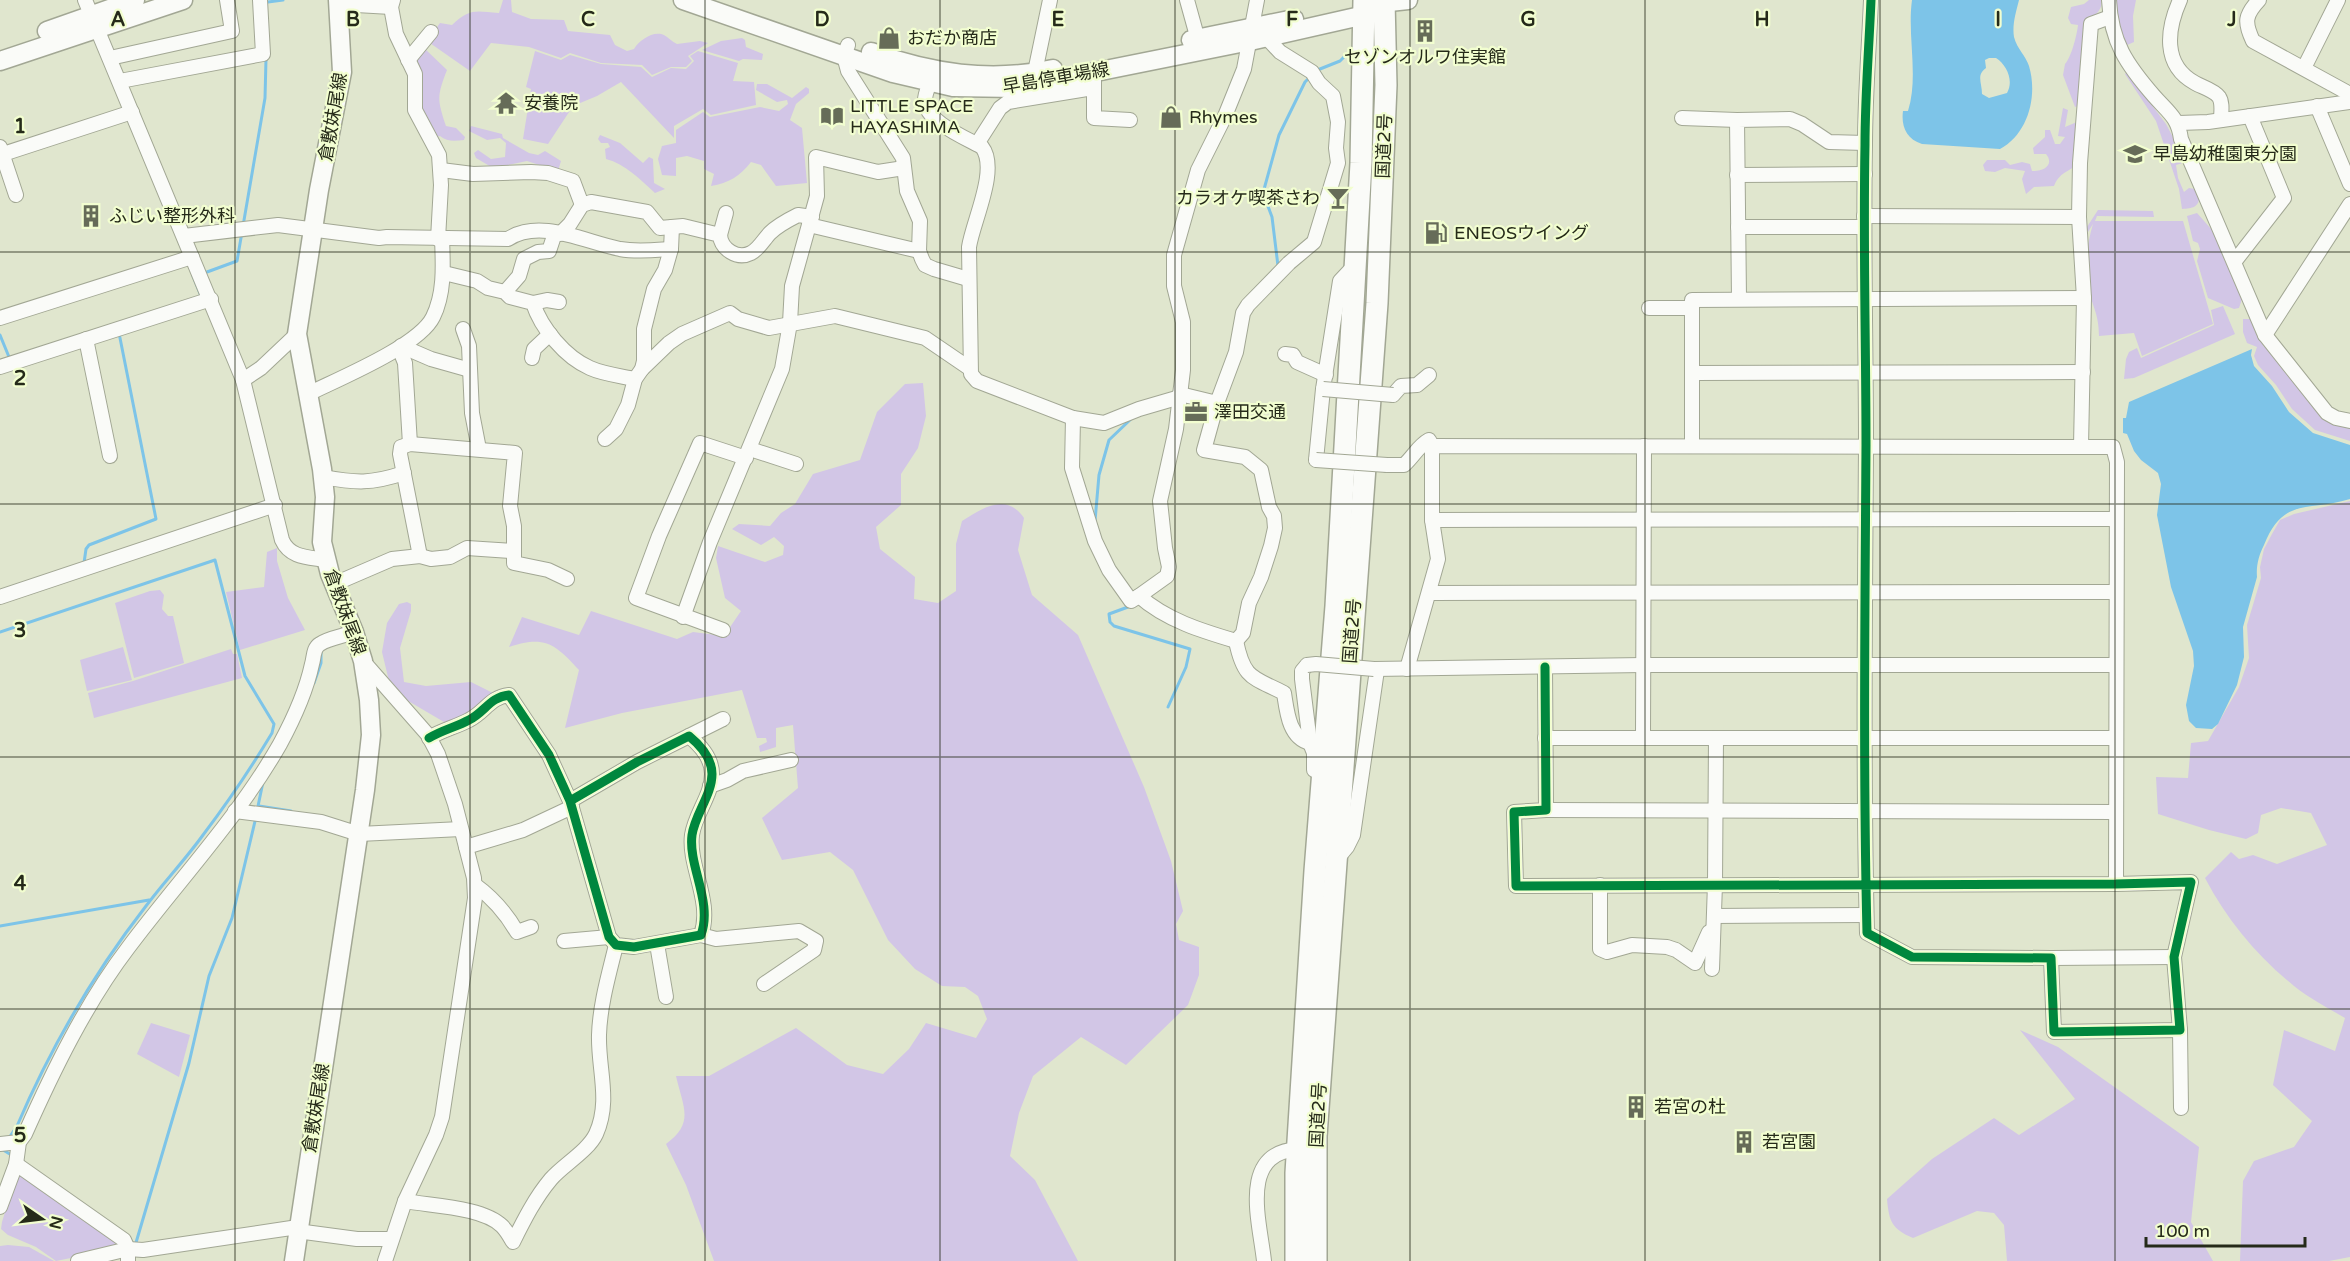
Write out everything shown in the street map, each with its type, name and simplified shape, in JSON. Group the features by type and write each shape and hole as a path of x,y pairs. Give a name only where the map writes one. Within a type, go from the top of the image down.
{"highway":[{"name":"国道2号","path":"1296,1261 1298,1149 1336,606 1372,4"},
{"name":"国道2号","path":"1316,1261 1316,1136 1377,303 1386,85 1372,4"}],"main road":[{"path":"0,48 135,0"},
{"path":"0,61 91,14 183,0"},
{"name":"早島停車場線","path":"683,0 846,50 951,74 995,76 1035,72 1256,35 1372,4 1408,0"},
{"name":"早島停車場線","path":"719,0 846,50 893,73 953,87 1016,88 1094,80 1200,44"},
{"name":"倉敷妹尾線","path":"294,1261 297,1229 368,772 371,735 363,661 334,584 322,542 325,497 323,477 297,334 322,172 342,72 338,2"}],"street":[{"path":"110,58 232,31 227,0"},
{"path":"120,81 263,54 260,0"},
{"path":"1035,72 1050,0"},
{"path":"1187,0 1200,44"},
{"path":"1073,418 1072,468 1095,541 1120,587 1131,601 1167,576 1169,567 1160,501 1176,429 1183,322 1174,286 1174,255 1198,170 1225,116 1256,35 1257,0"},
{"path":"1872,0 1865,143 1864,221 1866,446 1863,664 1867,933 1912,957 2174,957"},
{"path":"2109,0 2110,17 2117,45 2126,61 2179,123 2181,139 2265,335 2327,413 2350,421"},
{"path":"2180,0 2172,16 2168,36 2172,56 2181,72 2193,82 2217,94 2221,100 2221,120"},
{"path":"2259,0 2249,10 2246,26 2253,41 2350,94"},
{"path":"2304,68 2338,0"},
{"path":"308,394 400,347 432,319 444,273 440,239 441,170 434,144 415,110 414,74 396,34 392,4 338,2"},
{"path":"91,14 120,81 128,113 211,299 243,380 282,540 289,552 326,560"},
{"path":"2081,446 2084,298 2079,217 2080,164 2091,24 2110,17"},
{"path":"408,60 431,32"},
{"path":"1236,641 1243,633 1249,603 1261,577 1275,528 1261,470 1245,457 1204,450 1217,403 1238,345 1243,313 1289,262 1314,242 1338,163 1336,148 1338,122 1333,96 1319,83 1313,73 1256,35"},
{"path":"846,50 848,71 899,148 903,158 907,191 920,220 919,251 926,265 968,279"},
{"path":"977,144 994,116 1008,102 1094,80 1094,118 1130,120"},
{"path":"930,82 925,99 929,114 977,144 986,153 985,190 972,229 969,247 969,368 977,381 1073,418 1104,423 1180,394 1217,403"},
{"path":"2179,123 2221,120 2350,102"},
{"path":"2317,106 2350,184"},
{"path":"16,195 1,152 128,113"},
{"path":"2235,261 2284,198 2250,116"},
{"path":"1682,118 1791,119 1803,124 1829,142 1865,143"},
{"path":"1737,120 1739,298"},
{"path":"683,617 710,542 778,382 790,323 792,286 817,196 816,157 878,172 904,168"},
{"path":"441,170 473,174 548,173 573,181 582,205"},
{"path":"1737,175 1865,174"},
{"path":"505,292 519,276 524,259 538,252 549,251 557,233 570,224 582,205 591,202 647,212 660,228 683,226 720,235"},
{"path":"2265,335 2350,204"},
{"path":"726,213 720,235 721,243 725,249 734,254 750,253 780,225 798,215 811,221 919,251"},
{"path":"1738,227 1864,221 2079,217"},
{"path":"184,237 278,225 379,238 508,239 517,233 536,230 622,249 642,251 671,249"},
{"path":"605,439 616,429 628,405 644,361 644,329 654,289 665,270 671,249 672,227"},
{"path":"0,318 192,257"},
{"path":"1355,265 1340,281 1324,382 1316,460 1404,465 1412,458 1417,448 1429,440 1432,446 1432,520 1438,559 1407,669"},
{"path":"444,273 477,281 488,288 505,292 510,297 533,303 548,300 559,302"},
{"path":"1692,445 1692,300 2084,298"},
{"path":"0,367 211,299"},
{"path":"533,303 537,316 550,334 574,359 591,369 638,374"},
{"path":"1649,308 1692,308"},
{"path":"638,374 669,342 730,313 738,319 769,328 835,316 925,338 969,368"},
{"path":"464,329 469,346 472,413 479,449"},
{"path":"243,380 261,368 297,334"},
{"path":"532,358 534,349 550,334"},
{"path":"86,339 110,456"},
{"path":"400,347 470,370"},
{"path":"400,347 405,363 410,444"},
{"path":"1285,354 1293,355 1297,362 1324,382 1393,395 1401,386 1417,385 1429,375"},
{"path":"1692,373 2083,372"},
{"path":"723,630 636,598 659,536 700,443 796,464"},
{"path":"420,556 400,454 401,447 410,444 515,453 510,506 514,526 512,551 514,563 548,570 567,579"},
{"path":"1432,446 2113,447 2117,462 2116,884"},
{"path":"1643,738 1644,446"},
{"path":"323,477 357,483 382,481 404,473"},
{"path":"0,597 275,505"},
{"path":"1432,520 2116,519"},
{"path":"334,584 392,559 420,556 431,559 450,557 467,548 512,551"},
{"path":"1430,593 2115,592"},
{"path":"1139,596 1151,606 1197,630 1236,641"},
{"path":"0,1207 12,1152 25,1134 52,1075 126,950 235,811 280,744 299,704 315,650 319,644 354,632"},
{"path":"1236,641 1238,651 1249,674 1263,684 1284,693 1293,731 1303,741 1310,743"},
{"path":"363,661 429,738 438,754 475,885 474,916 442,1117 405,1201 385,1261"},
{"path":"1318,842 1311,828 1314,753 1310,743 1302,679 1302,671 1307,665 1376,670 1643,665 2115,665"},
{"path":"1545,667 1546,810"},
{"path":"1337,859 1353,835 1376,670"},
{"path":"405,1201 485,1216 503,1227 513,1242 532,1205 552,1178 596,1136 603,1107 604,1087 600,1047 602,1007 613,941 571,804 549,755 509,695 497,696 471,720 444,729 429,738"},
{"path":"466,847 523,830 571,804 637,762 723,719"},
{"path":"688,736 699,744 707,756 712,773 710,786 697,816 692,835 692,852 701,882 703,906 701,935"},
{"path":"1545,738 2115,738"},
{"path":"1712,969 1716,738"},
{"path":"710,786 743,771 791,760"},
{"path":"2116,812 1546,810 1514,812 1516,886 2191,882 2174,957 2180,1030 2181,1108"},
{"path":"235,811 321,822 358,834 461,829"},
{"path":"475,885 486,893 507,916 516,932 531,927"},
{"path":"1600,885 1600,949 1607,952 1632,945 1667,947 1676,950 1695,963 1713,922"},
{"path":"1713,922 1866,915"},
{"path":"564,940 613,941 634,947 701,935 716,939 799,931 816,941 814,950 764,984"},
{"path":"657,944 666,997"},
{"path":"2051,958 2054,1032 2180,1030"},
{"path":"1264,1261 1256,1195 1257,1178 1265,1164 1271,1159 1287,1149 1298,1149"},
{"path":"12,1152 124,1239 131,1252"},
{"path":"78,1261 297,1229 336,1237 391,1239"}],"shaded area":[{"path":"503,0 511,0 512,12 531,19 564,20 568,31 610,35 615,45 627,51 634,49 647,37 656,34 664,35 677,44 700,41 708,43 688,56 692,61 686,67 671,67 652,75 642,65 601,63 570,53 561,58 529,47 491,43 470,71 427,41 440,23 452,25 473,12 499,13"},
{"path":"2089,0 2101,0 2101,4 2098,12 2083,28 2080,105 2075,107 2063,75 2078,25 2071,24 2068,18 2071,7 2084,4"},
{"path":"2115,0 2136,0 2133,16 2134,42 2125,46 2117,23"},
{"path":"742,38 745,40 746,47 763,54 762,60 743,59 739,61 702,50 721,41"},
{"path":"424,48 447,70 439,98 441,110 446,126 456,128 465,137 464,140 451,141 440,136 436,137 418,108 415,58"},
{"path":"535,51 561,60 570,55 601,64 641,67 652,77 671,68 686,69 694,61 690,56 698,51 738,63 733,81 754,82 756,105 711,115 703,109 674,126 674,138 621,82 573,106 548,144 523,139 531,89 526,87"},
{"path":"2127,72 2166,124 2186,162 2176,165 2178,178 2184,192 2189,188 2195,189 2200,196 2194,207 2182,209 2179,189 2156,121 2125,74"},
{"path":"757,84 767,84 792,98 806,87 809,89 809,93 796,104 790,120 802,128 807,183 776,186 761,165 751,162 734,178 711,186 714,174 704,169 704,161 687,156 676,158 676,176 662,175 658,159 662,146 676,143 676,130 703,112 710,117 760,107 779,111 788,104 787,100 777,102 756,90"},
{"path":"2063,108 2068,110 2065,127 2077,122 2078,158 2075,165 2060,177 2054,186 2034,187 2026,194 2022,179 2025,171 2005,168 1995,172 1985,171 1983,165 1987,160 2005,160 2010,165 2022,162 2030,164 2032,171 2047,167 2049,161 2046,154 2034,154 2033,148 2045,137 2045,130 2050,130 2055,144 2060,144 2065,137 2058,136"},
{"path":"471,126 502,134 503,138 529,153 538,155 545,151 561,161 558,171 527,161 493,168 476,158 474,153 478,150 491,159 505,157 506,143 500,138 487,140 469,131"},
{"path":"600,135 620,143 643,163 649,157 653,159 654,183 665,189 655,193 626,169 606,159 605,149 610,147 608,143 601,143 598,139"},
{"path":"2098,210 2153,211 2154,217 2097,216 2095,221 2183,221 2213,324 2142,356 2134,333 2099,336 2098,321 2089,292 2087,270 2088,246 2093,224 2088,232 2085,230"},
{"path":"2197,213 2212,230 2223,253 2242,299 2239,308 2234,309 2208,298 2197,261 2200,249 2198,243 2193,241 2187,216"},
{"path":"2223,306 2235,334 2134,378 2124,379 2129,352 2137,348 2141,358 2214,325 2211,310"},
{"path":"2243,319 2251,319 2264,347 2268,344 2297,383 2350,426 2350,441 2315,430 2292,409 2276,385 2258,365 2254,356 2257,347 2247,343 2243,332"},
{"path":"923,383 926,416 918,448 901,474 901,505 876,527 880,549 915,577 914,599 938,603 956,591 956,544 962,521 986,507 1002,504 1017,510 1024,518 1018,550 1032,595 1078,635 1144,787 1171,861 1183,911 1176,924 1179,940 1199,947 1199,975 1188,1005 1126,1065 1081,1037 1033,1076 1019,1113 1010,1156 1035,1180 1078,1261 714,1261 686,1185 666,1144 681,1129 684,1121 684,1106 676,1076 709,1076 796,1028 847,1065 883,1074 909,1049 926,1023 976,1038 987,1019 978,996 965,987 942,986 915,969 888,940 853,870 830,852 782,860 762,818 798,788 793,725 776,728 776,747 760,752 759,746 767,742 766,738 757,738 742,690 622,713 565,728 579,670 556,648 548,644 532,642 509,647 522,617 579,635 591,611 677,639 693,632 724,636 741,611 725,598 716,558 718,546 765,562 783,555 784,546 774,537 761,545 732,529 739,524 770,526 781,513 795,504 813,474 860,460 877,412 905,384"},
{"path":"2350,501 2350,1257 2329,1261 2240,1261 2243,1181 2254,1161 2294,1147 2312,1121 2273,1085 2284,1030 2335,1051 2345,1018 2300,990 2268,962 2233,923 2205,878 2231,852 2239,859 2253,855 2277,864 2327,845 2311,813 2281,808 2261,815 2258,833 2246,839 2158,814 2156,777 2188,778 2191,743 2208,741 2239,687 2249,658 2247,625 2261,578 2260,567 2264,549 2280,520 2294,514"},
{"path":"277,548 277,561 288,598 305,630 240,650 226,592 264,587 267,552"},
{"path":"160,590 164,595 162,609 168,616 173,616 184,663 134,678 115,603 150,591"},
{"path":"407,602 411,604 411,611 400,648 404,682 426,686 471,682 493,693 469,716 444,722 398,695 388,677 382,652 387,623 399,604"},
{"path":"123,647 132,680 87,691 80,660"},
{"path":"231,649 233,654 237,654 242,678 94,718 88,693"},
{"path":"151,1023 190,1035 179,1077 137,1054"},
{"path":"2020,1030 2058,1047 2199,1147 2191,1222 2213,1261 2007,1261 2004,1225 1994,1213 1977,1211 1913,1238 1896,1228 1889,1214 1887,1199 1932,1159 1994,1118 2019,1135 2075,1099"},
{"path":"18,1170 119,1240 120,1248 56,1261 36,1247 8,1235 1,1229 2,1222"},
{"path":"0,1246 29,1247 54,1261 0,1261"}],"water":[{"path":"1912,0 2019,0 2014,23 2014,37 2029,66 2032,90 2024,124 2010,142 2000,149 1922,144 1908,135 1904,127 1903,111 1908,111 1913,84","holes":["1996,58 2003,65 2010,83 2007,93 1989,98 1982,94 1980,76 1986,68 1985,60"]},
{"path":"2252,349 2254,366 2272,386 2289,412 2313,433 2350,445 2350,499 2289,512 2272,529 2259,556 2257,577 2243,627 2244,657 2237,685 2218,724 2212,729 2196,728 2189,721 2186,705 2194,666 2193,651 2171,587 2157,515 2161,484 2158,473 2141,460 2134,451 2127,434 2123,433 2123,418 2126,418 2129,402"}],"waterway":[{"path":"268,2 283,0"},
{"path":"1315,71 1340,61 1345,56"},
{"path":"243,226 265,98 266,59"},
{"path":"1278,266 1272,217 1263,193 1279,135 1305,82 1311,76"},
{"path":"207,272 237,261 242,232"},
{"path":"193,276 201,296 199,297"},
{"path":"84,563 86,549 89,545 156,519 119,333"},
{"path":"0,335 9,357"},
{"path":"1095,521 1099,475 1109,440 1131,419"},
{"path":"0,632 215,560 245,676 274,724 272,733 230,797 127,932 91,985 74,1012 9,1138"},
{"path":"1126,605 1128,607 1109,614 1110,622 1114,626 1190,649 1186,667 1168,707"},
{"path":"314,683 321,663 321,652"},
{"path":"257,811 263,782"},
{"path":"259,806 291,811"},
{"path":"135,1246 189,1063 209,976 232,918 256,817"},
{"path":"0,926 149,900"},
{"path":"0,1148 13,1156"}],"cycle path":[{"path":"1545,667 1546,810 1514,812 1516,886 2116,884 2191,882 2174,957 2180,1030 2054,1032 2051,958 1912,957 1867,933 1866,872 1865,750 1864,183 1871,0"},
{"path":"429,738 475,717 492,702 509,695 549,755 570,801 609,937 616,945 634,947 701,935 704,910 693,859 692,835 709,789 712,774 708,757 697,743 689,736 637,762 570,801"}],"place":[{"name":"セゾンオルワ住実館","path":"1425,31"},
{"name":"おだか商店","path":"889,38"},
{"name":"安養院","path":"506,103"},
{"name":"LITTLE SPACE HAYASHIMA","path":"832,116"},
{"name":"Rhymes","path":"1171,117"},
{"name":"早島幼稚園東分園","path":"2135,154"},
{"name":"カラオケ喫茶さわ","path":"1338,198"},
{"name":"ふじい整形外科","path":"91,216"},
{"name":"ENEOSウイング","path":"1436,233"},
{"name":"澤田交通","path":"1196,412"},
{"name":"若宮の杜","path":"1636,1107"},
{"name":"若宮園","path":"1744,1142"}]}
